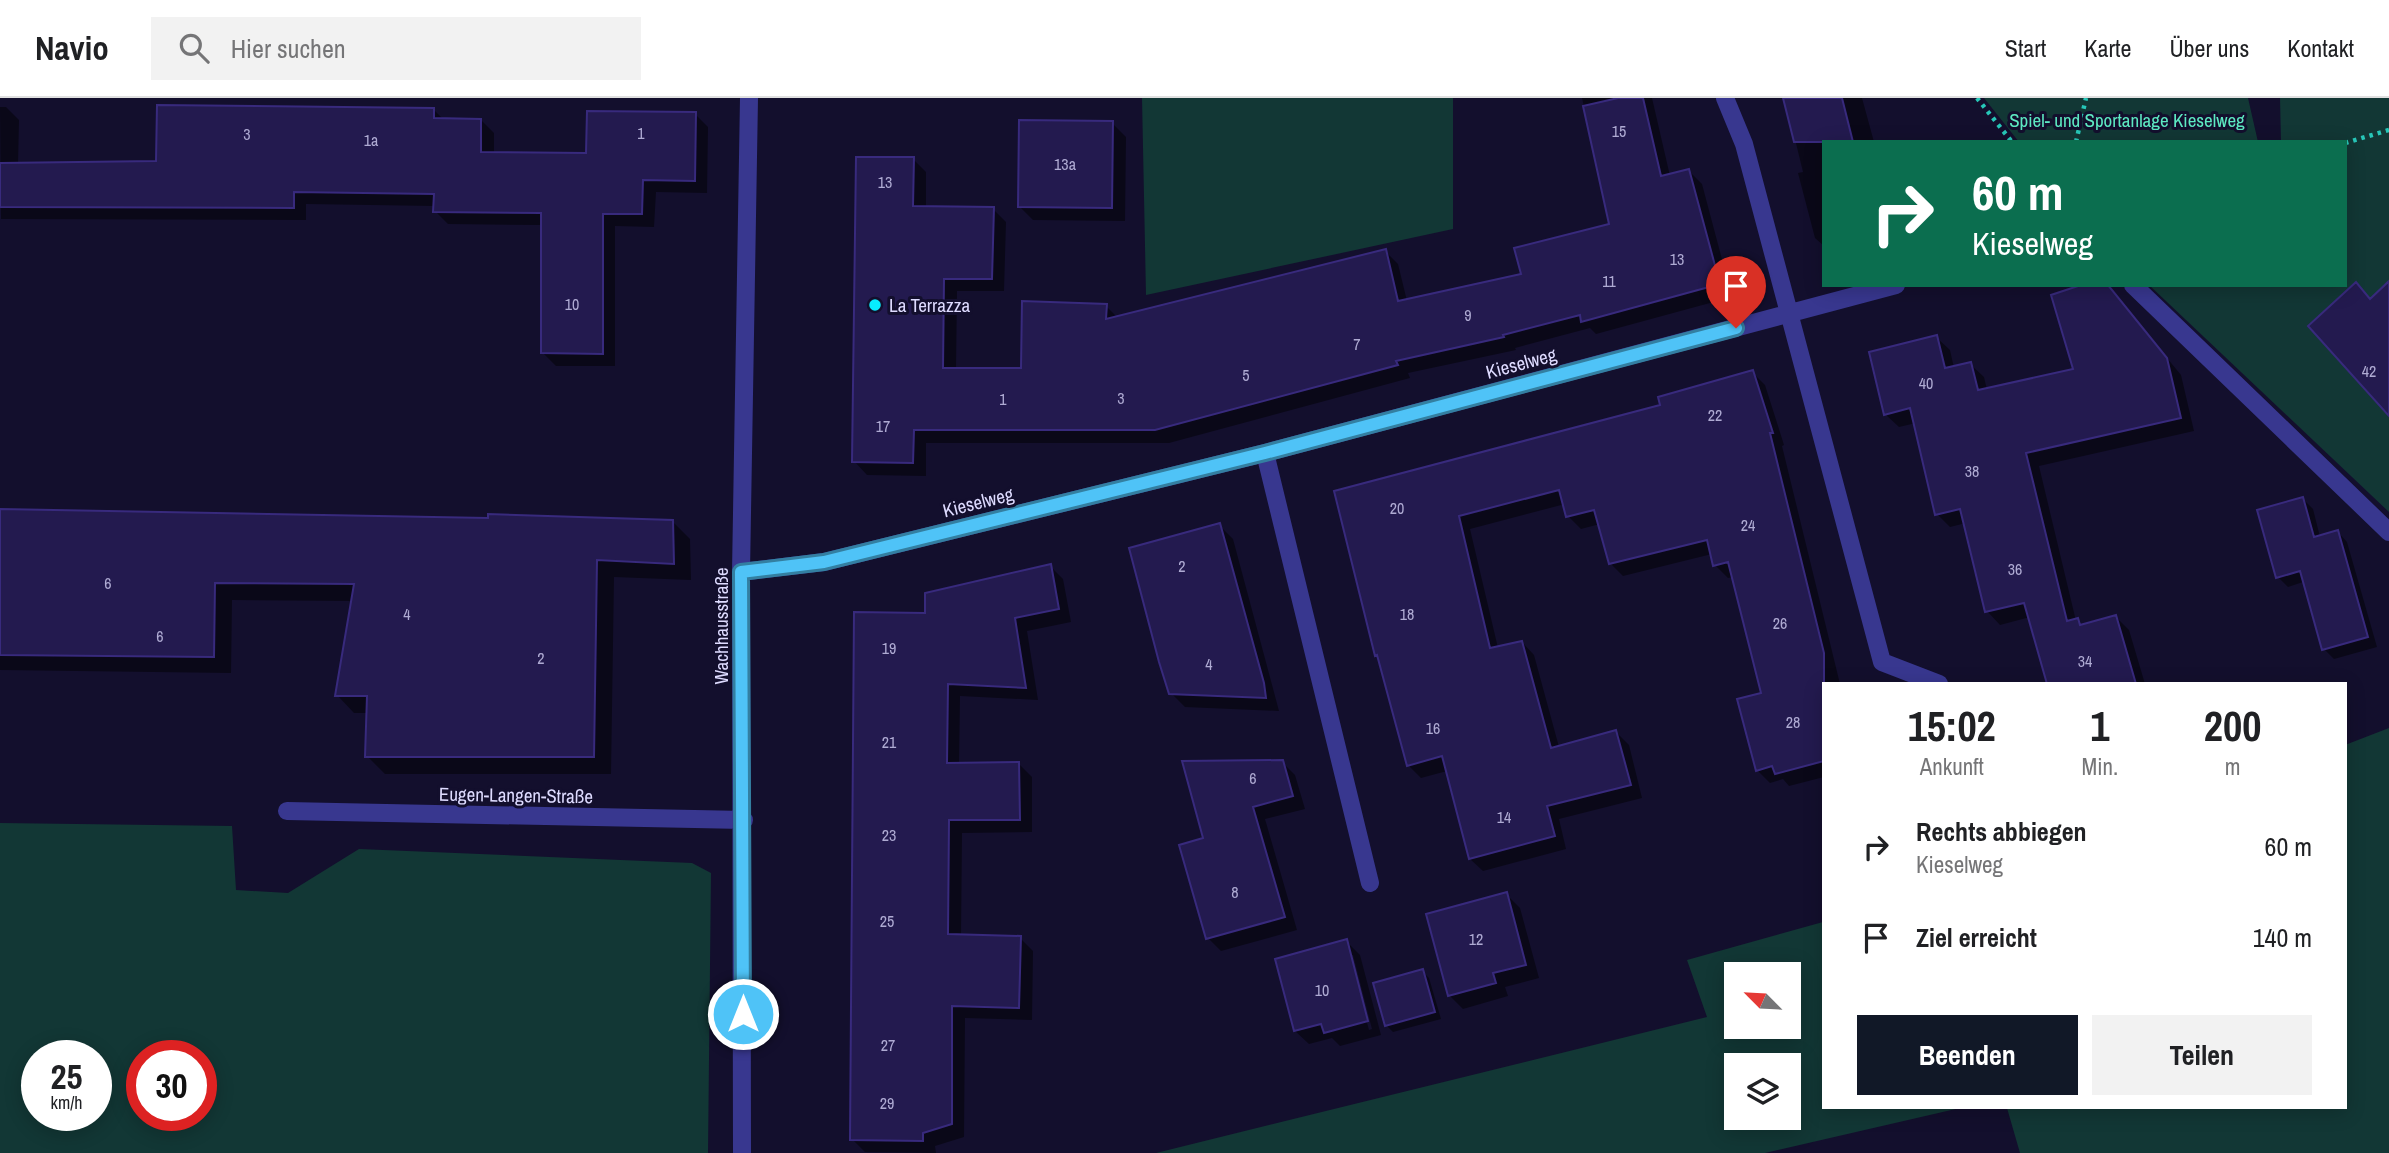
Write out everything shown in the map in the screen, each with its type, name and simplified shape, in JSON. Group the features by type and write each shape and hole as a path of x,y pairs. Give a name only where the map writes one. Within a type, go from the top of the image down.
{"street":[{"name":"Wachhausstraße","path":"742,1153 744,820 741,572 750,98"},
{"path":"1725,98 1744,144 1882,662 1934,682"},
{"name":"Kieselweg","path":"741,572 824,562 1265,453 1889,287"},
{"path":"2135,287 2389,532"},
{"path":"1265,453 1370,883"},
{"name":"Eugen-Langen-Straße","path":"287,811 744,820"}],"path":[{"path":"1977,98 2009,140"},
{"path":"2076,140 2086,98"},
{"path":"2347,143 2389,130"}],"green space":[{"path":"1142,98 1453,98 1453,229 1146,295"},
{"name":"Spiel- und Sportanlage Kieselweg","path":"1984,98 2248,98 2258,140 2017,140"},
{"path":"2280,98 2389,98 2389,512 2151,287 2347,287 2347,140 2281,140"},
{"path":"2389,728 2389,1153 2020,1153 2007,1109 2347,1109 2347,744"},
{"path":"0,823 232,826 236,890 288,893 359,849 692,863 711,873 708,1153 0,1153"},
{"path":"1822,922 1822,1109 1956,1109 1765,1153 1156,1153 1707,1017 1687,960"}],"building":[{"path":"1618,98 1643,98 1661,176 1689,169 1720,284 1581,322 1580,315 1503,335 1504,337 1396,361 1398,365 1155,430 914,430 913,463 852,462 856,157 914,157 913,206 994,207 992,279 944,279 943,368 1021,368 1022,301 1107,304 1106,319 1386,249 1398,301 1521,274 1514,248 1609,224 1583,106"},
{"path":"1783,98 1842,98 1852,140 1794,142"},
{"path":"157,105 434,108 434,118 481,119 481,152 586,153 587,111 696,112 695,181 643,180 642,214 603,214 603,354 541,353 541,213 433,212 434,194 294,192 294,208 0,207 0,163 156,161"},
{"path":"1019,120 1113,121 1112,208 1018,207"},
{"path":"2389,281 2389,416 2308,326 2356,282 2370,299"},
{"path":"2075,287 2110,287 2167,358 2181,418 2026,453 2067,621 2078,618 2080,625 2116,615 2135,682 2046,682 2024,603 1985,612 1960,509 1935,515 1910,408 1884,415 1869,352 1937,335 1945,368 1971,362 1978,390 2073,369 2051,295"},
{"path":"1753,370 1773,433 1770,433 1824,653 1822,762 1775,774 1772,766 1756,771 1737,699 1761,693 1728,562 1713,566 1707,540 1609,564 1594,510 1566,517 1559,490 1459,516 1490,648 1522,641 1551,748 1616,730 1631,785 1547,806 1555,836 1469,859 1442,756 1407,766 1377,655 1375,656 1334,491 1660,405 1658,397"},
{"path":"2303,497 2314,537 2338,530 2368,637 2322,650 2300,571 2276,578 2257,510"},
{"path":"0,509 488,518 488,514 673,520 674,564 597,560 594,757 365,757 367,696 335,696 354,584 215,583 214,657 0,655"},
{"path":"1220,523 1266,698 1169,694 1129,548"},
{"path":"1051,564 1059,609 1015,618 1026,688 948,684 947,763 1019,762 1020,820 949,820 948,934 1021,936 1019,1008 952,1006 952,1124 923,1133 923,1141 850,1140 854,612 925,613 925,593"},
{"path":"1283,760 1293,796 1253,807 1285,917 1206,939 1179,845 1203,838 1182,761"},
{"path":"1507,892 1526,965 1493,973 1496,983 1448,996 1426,914"},
{"path":"1347,939 1368,1021 1324,1033 1321,1024 1294,1031 1275,959"},
{"path":"1423,969 1435,1012 1385,1026 1373,983"}],"place":[{"name":"La Terrazza","path":"875,305"}],"route":[{"path":"743,1014 741,572 824,562 1265,453 1736,328"}]}
